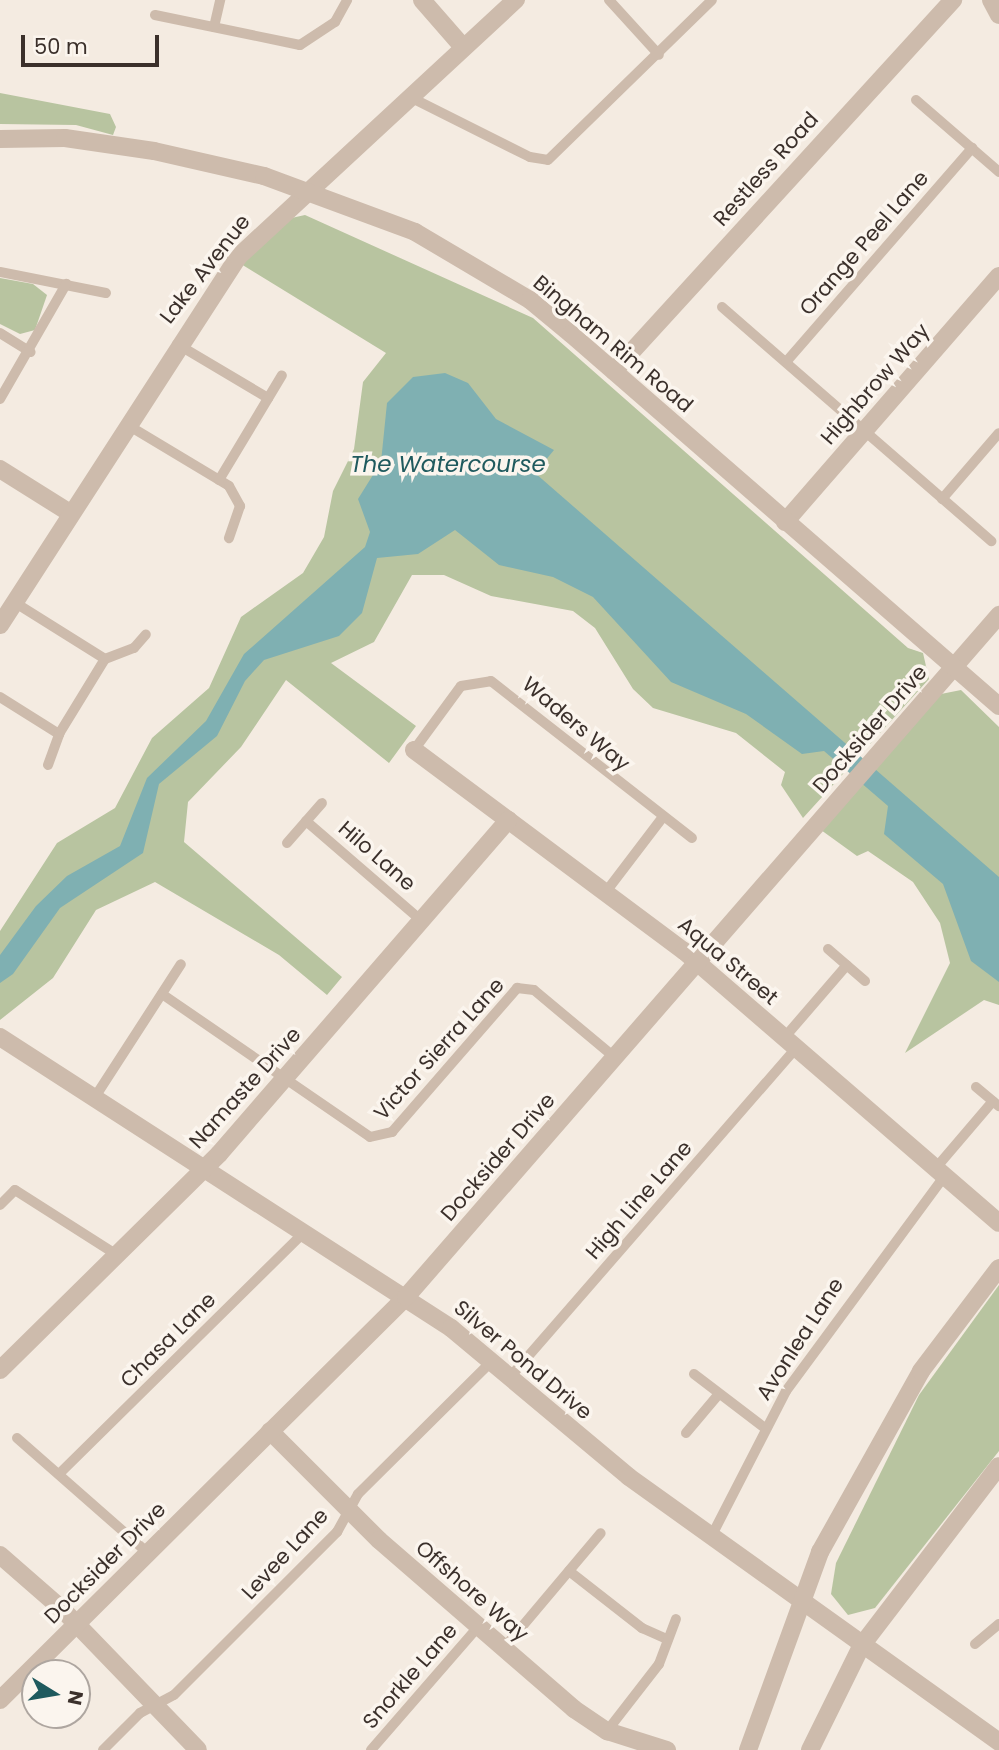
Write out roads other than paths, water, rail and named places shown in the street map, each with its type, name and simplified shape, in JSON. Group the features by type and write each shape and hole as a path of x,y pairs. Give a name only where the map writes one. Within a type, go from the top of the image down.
{"street":[{"path":"422,0 463,47"},
{"name":"Lake Avenue","path":"0,625 177,344 238,257 303,191 516,0"},
{"name":"Restless Road","path":"614,371 953,0"},
{"path":"991,0 999,15"},
{"name":"Bingham Rim Road","path":"0,139 65,138 154,151 303,191 415,232 530,300 999,705"},
{"name":"Highbrow Way","path":"785,522 999,276"},
{"path":"0,469 70,513"},
{"name":"Docksider Drive","path":"0,1700 406,1297 999,615"},
{"name":"Aqua Street","path":"414,750 697,962 999,1223"},
{"name":"Namaste Drive","path":"0,1370 205,1167 283,1081 508,820"},
{"name":"Silver Pond Drive","path":"1,1040 96,1097 406,1297 493,1360 710,1537 999,1742"},
{"path":"748,1750 800,1601 899,1407 999,1268"},
{"name":"Offshore Way","path":"270,1431 349,1510 478,1627 607,1731 667,1750"},
{"path":"810,1750 862,1645 999,1466"},
{"path":"0,1555 76,1624 198,1750"}],"lane":[{"path":"214,27 220,0"},
{"path":"155,16 305,44 340,18 347,0"},
{"path":"610,0 659,55"},
{"path":"408,96 541,161 564,150 712,0"},
{"path":"916,100 999,172"},
{"name":"Orange Peel Lane","path":"786,362 972,148"},
{"path":"0,272 106,293"},
{"path":"0,400 30,352 66,284"},
{"path":"722,307 990,541"},
{"path":"0,333 30,352"},
{"path":"177,344 268,398"},
{"path":"219,480 282,375"},
{"path":"126,424 219,480 240,506 229,538"},
{"path":"942,499 999,433"},
{"path":"14,602 105,659"},
{"path":"47,765 59,734 105,659 134,648 146,634"},
{"name":"Waders Way","path":"414,750 461,686 485,679 560,730 604,774 692,838"},
{"path":"0,696 59,734"},
{"name":"Hilo Lane","path":"287,843 322,803"},
{"path":"605,893 663,817"},
{"name":"Hilo Lane","path":"306,821 422,921"},
{"path":"828,949 865,981"},
{"path":"96,1097 181,964"},
{"name":"High Line Lane","path":"511,1376 790,1043 847,965"},
{"name":"Victor Sierra Lane","path":"283,1081 362,1134 386,1136 522,987 614,1057"},
{"path":"162,994 223,1031 283,1081"},
{"path":"976,1087 996,1104"},
{"name":"Avonlea Lane","path":"710,1537 765,1428 856,1288 940,1173 996,1104"},
{"path":"0,1205 15,1190 117,1255"},
{"name":"Chasa Lane","path":"59,1474 304,1232"},
{"name":"Levee Lane","path":"103,1750 155,1706 337,1532 349,1510 493,1360"},
{"path":"694,1374 718,1395 765,1428"},
{"path":"686,1433 718,1395"},
{"path":"17,1438 148,1553"},
{"path":"504,1648 601,1533"},
{"path":"569,1571 642,1628 667,1639"},
{"path":"607,1731 656,1669 676,1619"},
{"path":"975,1644 999,1624"},
{"name":"Snorkle Lane","path":"371,1750 478,1627"}],"water":[{"name":"The Watercourse","path":"445,373 468,383 496,419 554,450 535,473 999,877 999,982 971,961 943,884 884,834 888,806 824,751 802,754 746,714 671,682 593,597 553,577 499,565 455,530 418,554 377,558 362,613 339,636 264,660 245,681 217,736 159,784 143,853 60,908 13,974 0,983 0,955 36,906 67,876 120,846 147,778 206,721 244,654 365,547 370,532 358,499 381,462 387,403 413,377"}]}
